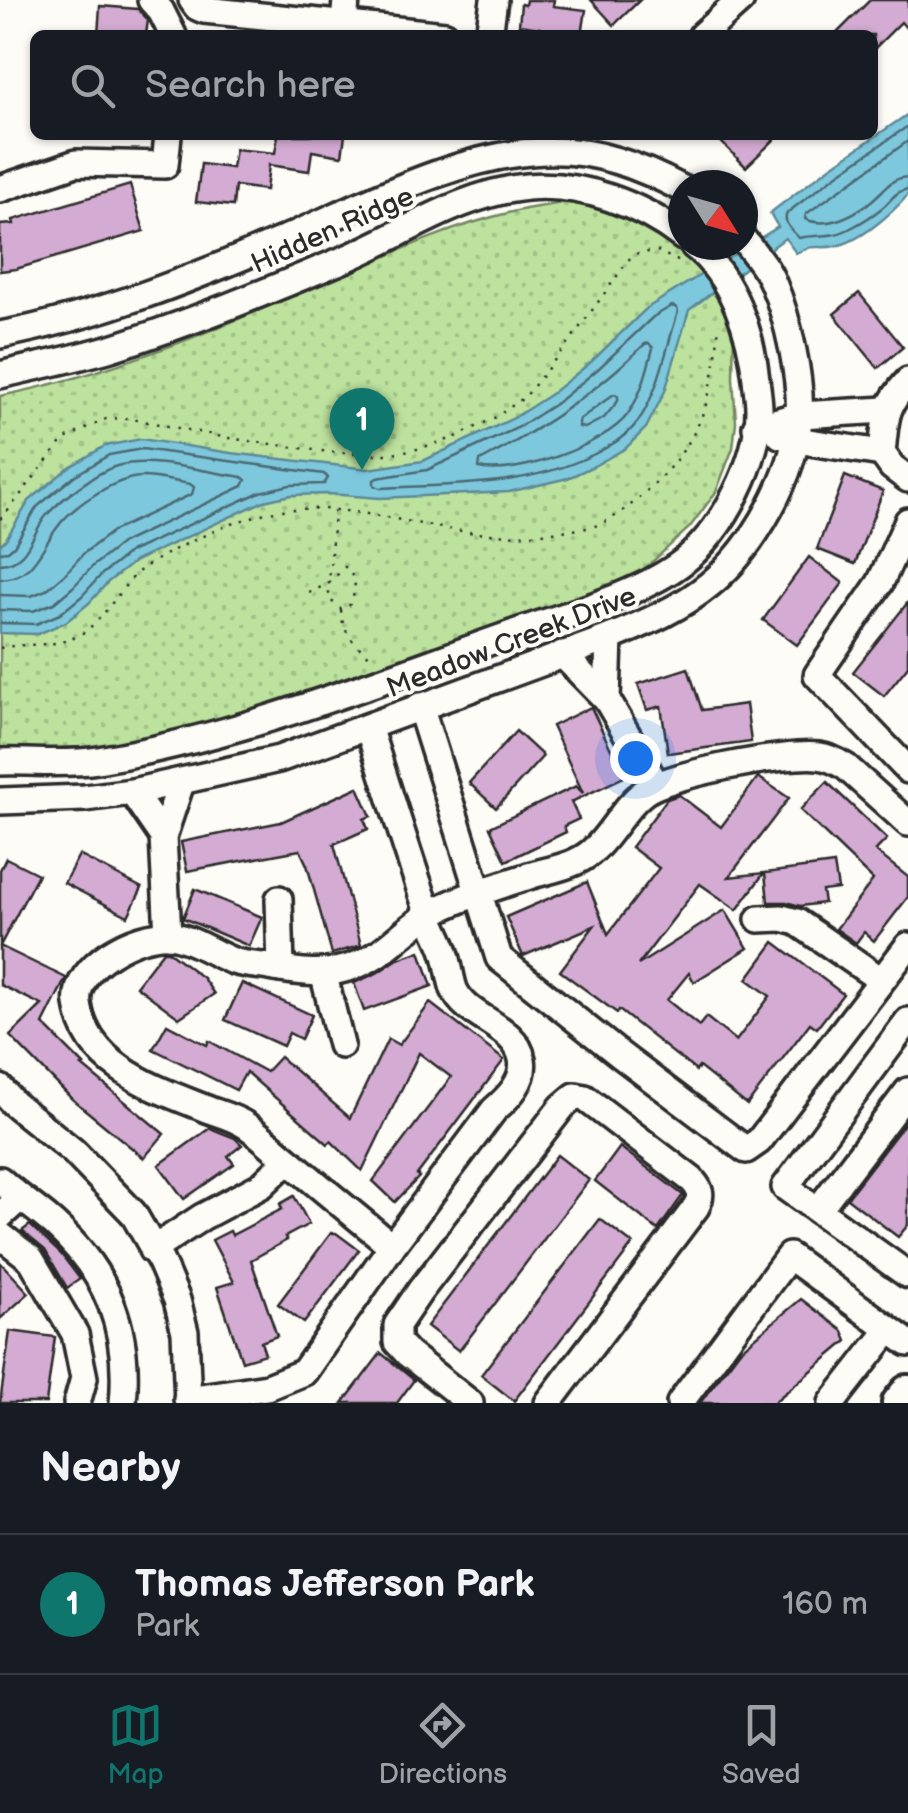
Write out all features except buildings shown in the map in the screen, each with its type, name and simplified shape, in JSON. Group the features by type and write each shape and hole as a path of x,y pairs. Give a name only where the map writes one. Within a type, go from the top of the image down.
{"main road":[{"path":"900,1403 908,1392"}],"street":[{"path":"151,0 171,30"},
{"path":"192,0 197,7 232,24 345,12 423,30"},
{"path":"491,30 494,0"},
{"path":"708,30 741,0"},
{"path":"0,189 76,162 165,165 168,140"},
{"path":"540,186 544,143"},
{"name":"Hidden Ridge","path":"0,335 54,324 162,290 396,190 544,143 608,157 668,181"},
{"name":"Hidden Ridge","path":"0,375 108,348 201,318 350,257 474,199 518,188 575,189 627,204 668,226"},
{"name":"Hidden Ridge","path":"702,260 722,277 736,303"},
{"name":"Meadow Creek Drive","path":"0,801 132,792 278,759 609,638 677,608 724,572 754,534 790,464 798,427 794,360 772,280 758,260"},
{"name":"Meadow Creek Drive","path":"0,762 95,760 258,723 648,584 684,560 716,529 736,494 752,450 759,411 754,362 736,303"},
{"path":"882,453 886,410 908,381"},
{"path":"756,427 798,427 886,410"},
{"path":"798,427 882,453 908,479"},
{"path":"908,521 880,583 817,675 908,770"},
{"path":"608,700 609,638"},
{"path":"562,654 608,700 656,784"},
{"path":"420,706 498,958 746,1150 759,1141 908,946"},
{"path":"0,1088 13,1104 74,1151 134,1213 177,1300 184,1332 187,1402 266,1387 304,1372 392,1246 494,1110 510,1095 520,1079 523,1063 520,1051 509,1037 462,1001 455,991 444,948 429,914 368,727"},
{"path":"392,1246 245,1124 166,1093 102,1055 90,1038 77,1003 78,988 88,972 116,949 150,936 168,935 212,949 235,962 300,973 341,971 391,946 429,914 479,892 575,862 592,852 626,808 656,784 727,767 785,757 835,760 908,823"},
{"path":"168,935 163,838 180,782"},
{"path":"132,792 163,838"},
{"path":"279,899 282,970"},
{"path":"759,919 797,922 881,980"},
{"path":"323,972 341,1045"},
{"path":"908,1021 785,1187 908,1275"},
{"path":"818,1210 908,1091"},
{"path":"470,1403 408,1354 397,1342 397,1326 420,1290 562,1106 575,1096 585,1098 692,1180 701,1197 548,1403"},
{"path":"152,1250 202,1216 262,1186 288,1160"},
{"path":"0,1180 88,1259 108,1293 123,1340 123,1403"},
{"path":"0,1216 20,1198"},
{"path":"0,1234 31,1259 76,1334 84,1378 77,1403"},
{"path":"680,1403 789,1256 899,1336 832,1403"}],"path":[{"path":"0,518 63,440 106,419 128,418 228,438 379,456 454,438 525,397 632,254 668,250"},
{"path":"0,648 64,642 82,633 138,573 197,539 274,511 378,514 455,530 506,535 593,527 640,499 695,436 714,375 719,325"},
{"path":"309,593 329,583 345,567 356,584 354,596 348,608 341,609 329,599 329,583 334,510"},
{"path":"341,609 341,621 354,644 392,676"}],"green space":[{"path":"573,201 635,221 668,240 668,260 693,262 734,323 733,448 716,492 690,527 638,575 251,715 91,750 0,750 0,396 84,375 166,348 417,243 520,210"}],"water":[{"path":"908,114 908,195 893,210 845,243 796,253 785,238 758,258 758,239 778,227 770,213 870,140 878,140 878,135"},
{"path":"725,260 756,260 689,310 665,391 646,428 626,448 594,466 568,478 509,492 380,498 291,495 264,501 135,561 66,622 38,634 0,633 0,545 29,501 68,468 105,446 141,439 368,469 423,461 514,418 551,394 647,308"}],"place":[{"name":"Thomas Jefferson Park","path":"362,470"}]}
